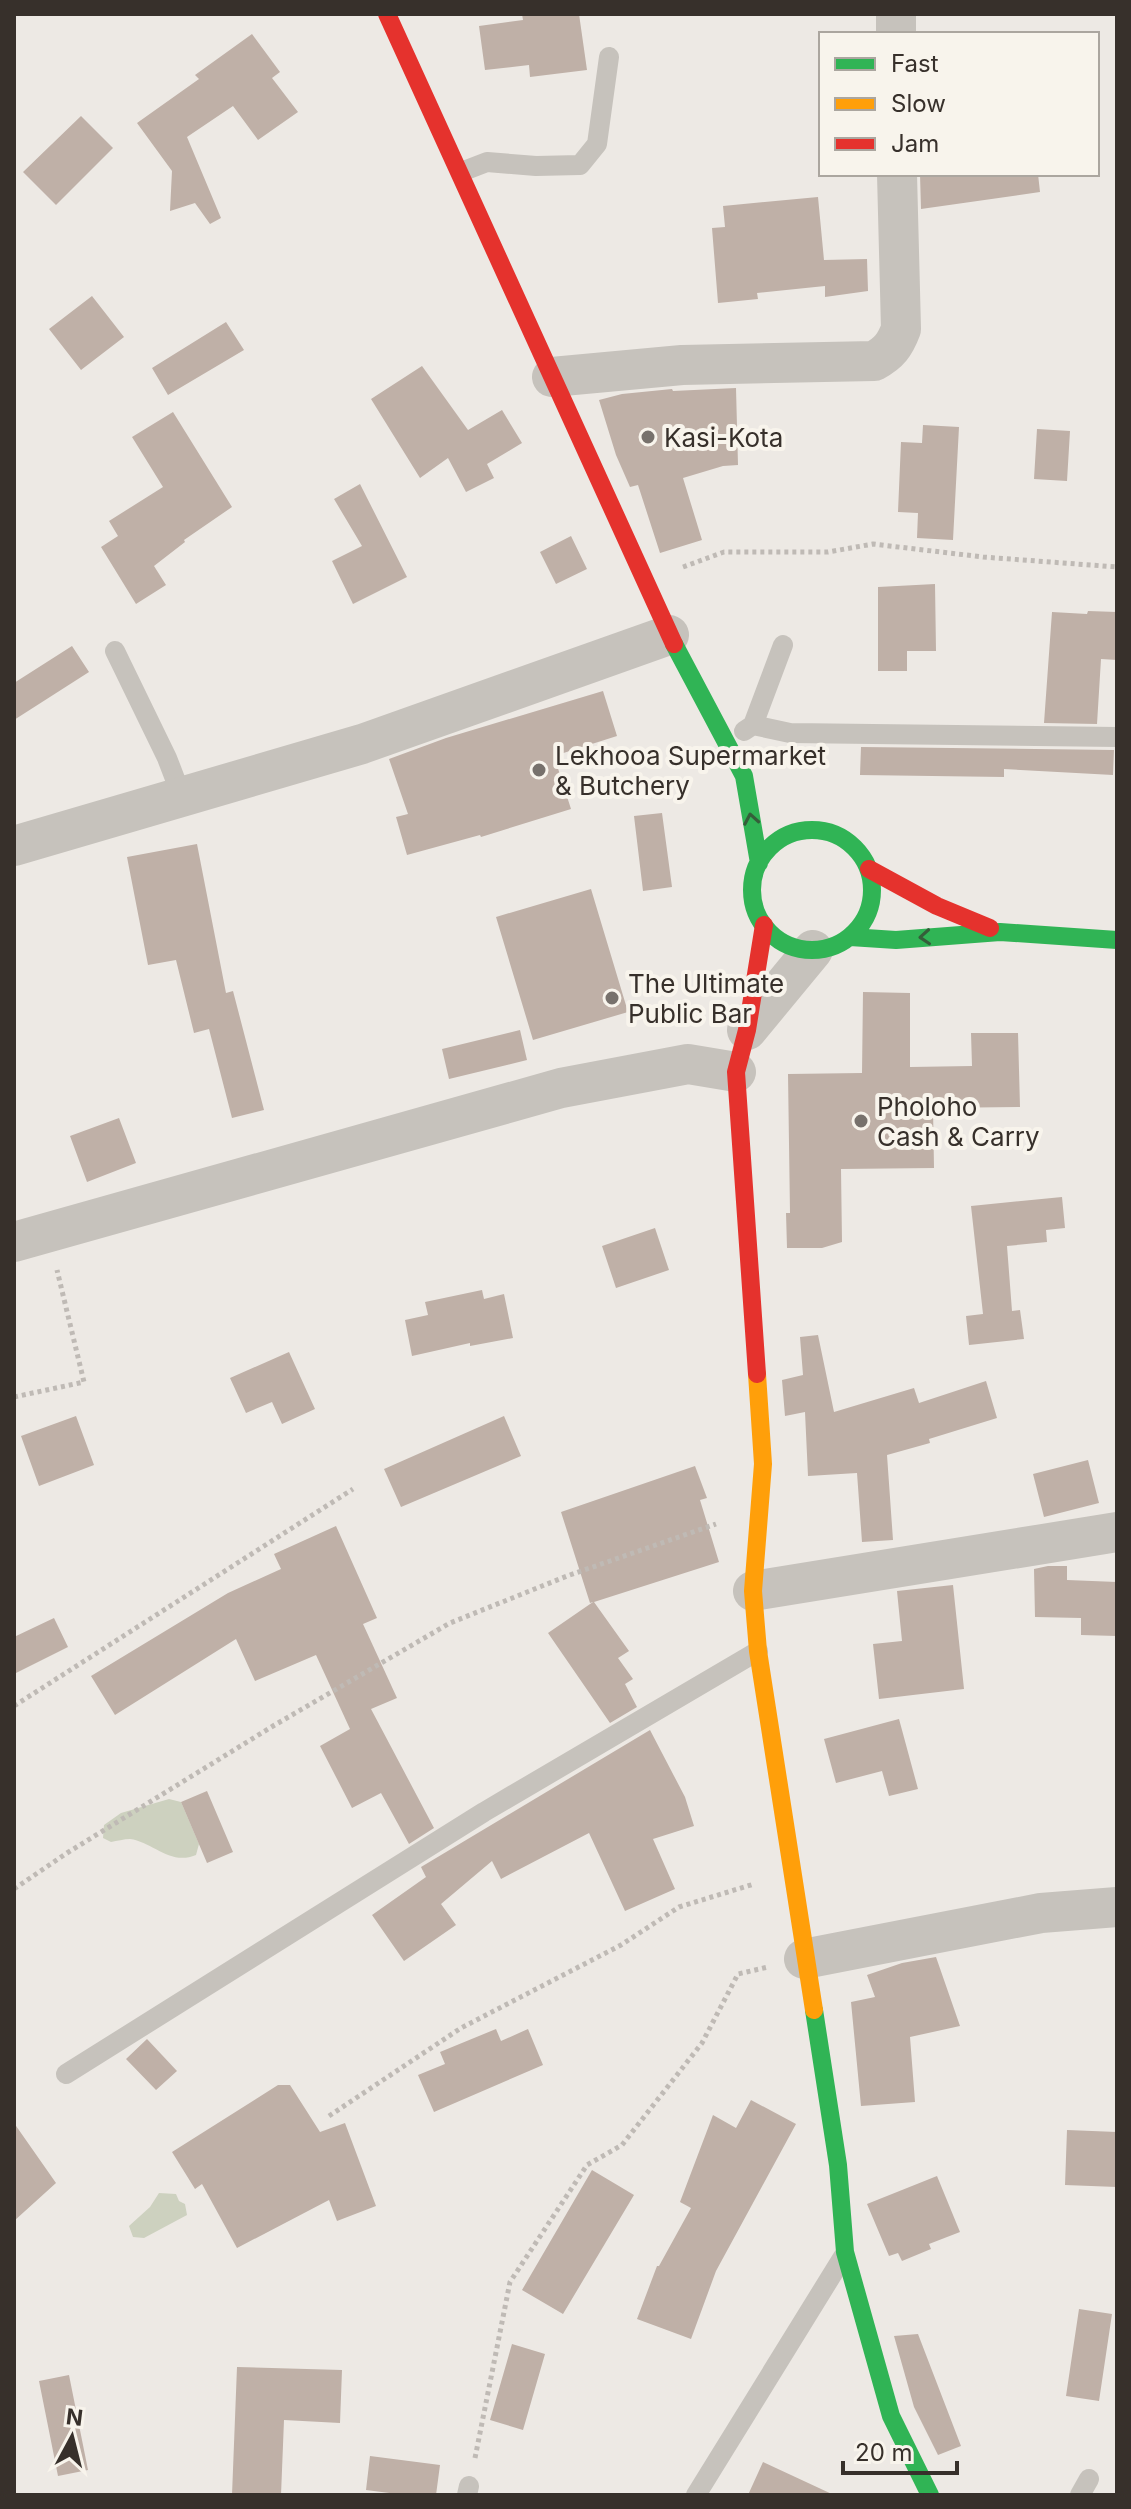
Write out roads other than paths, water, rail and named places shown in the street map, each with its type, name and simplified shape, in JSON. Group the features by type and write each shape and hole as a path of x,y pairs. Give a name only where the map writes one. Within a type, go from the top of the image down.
{"main road":[{"path":"387,14 669,635 744,776 759,863"},
{"path":"744,776 767,794"},
{"path":"790,812 813,830"},
{"path":"813,830 847,841 860,853 869,869 871,906 863,923 838,944 813,950 785,942 764,925 756,910 754,878 759,863 768,849 796,832 813,830"},
{"path":"869,869 937,906 1000,932"},
{"path":"764,925 747,1030 736,1072 763,1464 753,1591 758,1651 838,2165 845,2252 891,2416 930,2495"},
{"path":"850,937 896,940 1000,932 1117,940"}],"street":[{"path":"552,377 682,365 874,361 885,355 895,346 901,329 897,176"},
{"path":"14,846 362,744 669,635"},
{"path":"747,1030 813,950"},
{"path":"31,1237 561,1088 688,1064 736,1072"},
{"path":"753,1591 1117,1532"},
{"path":"804,1959 1041,1913 1117,1907"}],"lane":[{"path":"461,172 487,162 536,166 580,165 597,144 609,57"},
{"path":"728,742 753,725 783,645"},
{"path":"115,651 167,758 182,797"},
{"path":"753,725 790,733 1117,737"},
{"path":"66,2074 484,1812 758,1651"},
{"path":"696,2495 845,2252"}],"place":[{"name":"Kasi-Kota","path":"648,437"},
{"name":"Lekhooa Supermarket & Butchery","path":"539,770"},
{"name":"The Ultimate Public Bar","path":"612,998"},
{"name":"Pholoho Cash & Carry","path":"861,1121"}]}
